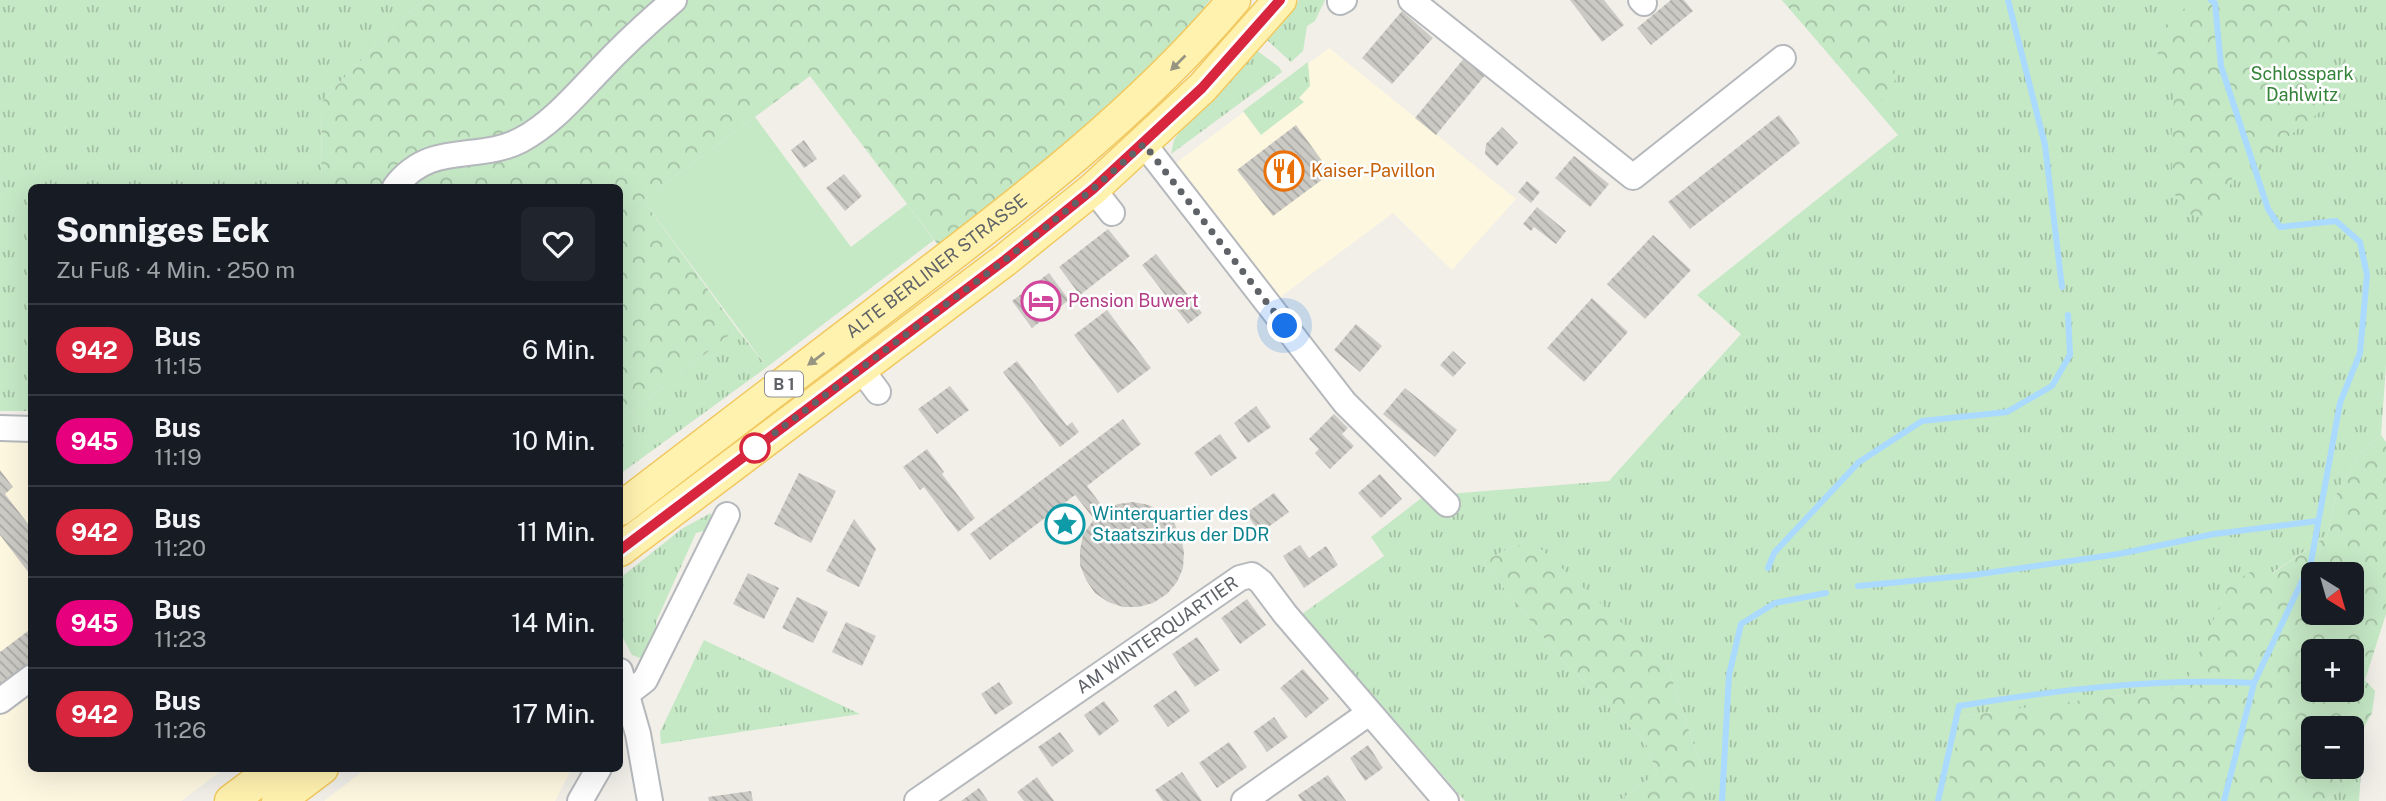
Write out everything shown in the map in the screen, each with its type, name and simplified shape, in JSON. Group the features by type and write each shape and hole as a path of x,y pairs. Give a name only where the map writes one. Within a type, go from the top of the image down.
{"main road":[{"name":"ALTE BERLINER STRASSE","path":"623,507 1035,191 1183,58 1234,0"},
{"name":"ALTE BERLINER STRASSE","path":"623,548 870,381 1005,260 1103,201 1144,144 1202,88 1280,0"},
{"path":"230,801 270,772"},
{"path":"278,801 317,772"}],"street":[{"path":"399,184 422,164 448,154 487,151 519,141 543,126 646,23 674,0"},
{"path":"1411,0 1633,177 1783,58"},
{"path":"1144,144 1345,403 1447,504"},
{"path":"0,428 28,429"},
{"path":"650,801 629,740 623,682 645,680 727,516"},
{"name":"AM WINTERQUARTIER","path":"917,801 1240,578 1252,575 1262,582 1285,614 1446,801"},
{"path":"0,701 28,680"},
{"path":"1244,801 1369,713"},
{"path":"580,801 597,772"}],"shaded area":[{"path":"1329,48 1516,199 1452,270 1393,213 1275,301 1172,166"},
{"path":"0,442 28,442 28,772 220,772 181,801 0,801"},
{"path":"362,772 570,772 555,801 324,801"}],"green space":[{"path":"0,0 424,0 396,24 322,101 321,184 28,184 28,411 0,411"},
{"path":"424,0 1210,0 1175,44 1083,133 939,246 810,76 643,200 737,329 623,419 623,184 321,184 322,101 396,24"},
{"path":"1299,0 1325,0 1315,21 1307,26 1303,51 1291,62 1266,39"},
{"name":"Schlosspark Dahlwitz","path":"1782,0 2386,0 2386,365 2381,435 2361,452 2337,492 2327,536 2272,573 2229,585 2185,687 1962,716 1946,801 1700,801 1700,764 1667,664 1604,609 1515,545 1483,562 1563,661 1646,743 1657,773 1619,801 1465,801 1302,614 1384,556 1371,537 1424,496 1609,481 1741,334 1697,295 1898,135"},
{"path":"1782,0 1898,0 1881,38 1894,67 1891,91 1873,105"},
{"name":"Schlosspark Dahlwitz","path":"2194,0 2312,0 2308,52 2313,78 2329,99 2325,108 2267,153 2236,165 2223,209 2206,217 2189,214 2173,192 2171,143 2174,98 2156,49 2172,22"},
{"path":"1256,50 1282,72 1171,154 1174,140 1182,129"},
{"path":"1308,62 1310,86 1299,98 1304,102 1261,135 1243,111"},
{"path":"755,117 851,247 907,204 934,240 767,367 643,200"},
{"path":"737,329 767,367 623,472 623,419"},
{"path":"2381,435 2386,442 2386,614 2365,680 2375,691 2372,713 2364,727 2364,716 2301,716 2301,779 2345,779 2327,801 1945,801 1962,716 2184,687 2229,585 2259,567 2273,573 2327,536 2337,492 2361,452"},
{"path":"711,513 711,529 696,533 656,622 655,638 651,647 640,658 632,655 623,638 623,576 683,528"},
{"path":"1515,545 1541,549 1667,664 1700,764 1700,801 1619,801 1657,773 1646,743 1563,661 1483,562"},
{"path":"704,640 860,714 661,744 660,732"},
{"path":"2345,779 2360,779 2359,801 2327,801"}],"building":[{"path":"1570,0 1604,0 1624,25 1602,42"},
{"path":"1671,0 1684,0 1693,11 1651,45 1637,28"},
{"path":"1402,11 1433,38 1392,84 1362,58"},
{"path":"1465,57 1486,74 1436,135 1415,118"},
{"path":"1779,115 1800,143 1690,229 1668,202"},
{"name":"Kaiser-Pavillon","path":"1296,125 1331,173 1273,216 1237,170"},
{"path":"1502,127 1518,143 1497,166 1485,154 1486,144"},
{"path":"804,140 817,159 804,168 791,150"},
{"path":"1574,156 1609,184 1590,207 1555,178"},
{"path":"844,174 862,196 845,211 826,188"},
{"path":"1527,181 1540,192 1531,203 1518,192"},
{"path":"1537,207 1566,231 1556,244 1534,227 1531,231 1523,224"},
{"path":"1108,229 1130,256 1080,295 1059,267"},
{"path":"1653,235 1691,270 1645,319 1607,284"},
{"path":"1156,254 1202,313 1188,324 1142,265"},
{"path":"1049,273 1069,300 1032,328 1012,301"},
{"path":"1592,298 1628,332 1584,382 1547,348"},
{"path":"1107,310 1151,368 1118,393 1074,335"},
{"path":"1356,324 1382,346 1360,372 1334,350"},
{"path":"1453,351 1466,363 1453,377 1440,365"},
{"path":"1017,361 1067,426 1072,422 1079,432 1060,447 1003,372"},
{"path":"950,386 969,410 937,434 918,409"},
{"path":"1405,388 1457,430 1435,457 1383,414"},
{"path":"1256,406 1271,427 1248,443 1234,423"},
{"path":"1334,414 1348,428 1342,434 1354,446 1330,469 1315,453 1319,449 1309,439"},
{"path":"1123,419 1141,444 1087,486 1105,510 1118,504 1133,502 1149,505 1174,523 1184,552 1183,568 1177,582 1167,594 1153,603 1123,607 1108,602 1095,593 1080,565 1083,535 1094,519 1075,495 990,560 970,534"},
{"path":"1220,434 1237,458 1211,476 1194,453"},
{"path":"927,449 975,518 958,532 924,487 920,490 903,467"},
{"path":"0,470 13,487 5,494 28,524 28,572 0,535"},
{"path":"799,473 836,491 811,543 774,524"},
{"path":"1380,474 1402,499 1381,518 1358,493"},
{"path":"1274,493 1289,512 1260,533 1246,513"},
{"path":"854,519 876,549 859,587 826,571"},
{"path":"1300,545 1309,558 1326,546 1338,565 1304,588 1283,556"},
{"path":"748,573 779,588 764,619 733,604"},
{"path":"797,597 828,612 813,643 782,628"},
{"path":"1247,599 1266,625 1240,644 1221,618"},
{"path":"846,622 876,636 862,666 832,652"},
{"path":"28,631 28,664 0,684 0,652"},
{"path":"1197,637 1220,670 1195,687 1172,654"},
{"path":"1303,669 1329,699 1306,718 1280,688"},
{"path":"999,682 1013,703 995,715 981,694"},
{"path":"1176,690 1190,711 1168,727 1153,706"},
{"path":"1104,701 1119,721 1099,736 1084,715"},
{"path":"1274,717 1288,737 1267,752 1253,732"},
{"path":"1060,732 1074,751 1052,767 1038,747"},
{"path":"1229,742 1247,767 1217,788 1199,763"},
{"path":"1368,745 1383,768 1365,781 1350,758"},
{"path":"1182,772 1202,801 1163,801 1155,790"},
{"path":"1328,775 1346,801 1302,801 1298,795"},
{"path":"1037,777 1054,801 1024,801 1017,792"},
{"path":"979,788 988,801 961,801"},
{"path":"751,791 753,801 709,801 708,797"}],"waterway":[{"path":"2008,0 2045,145 2062,287"},
{"path":"2211,0 2215,3 2221,66 2268,209 2280,227 2336,221 2360,242 2367,275 2360,353 2340,403 2311,562 2254,683 2224,801"},
{"path":"1768,568 1774,553 1859,462 1922,421 2007,412 2052,386 2070,355 2068,315"},
{"path":"1858,586 1973,575 2119,554 2214,534 2317,521"},
{"path":"1722,801 1729,675 1741,624 1775,603 1826,593"},
{"path":"1938,801 1959,706 2032,695 2143,684 2254,683"}],"bus line":[{"name":"942","path":"623,548 1005,260 1093,189 1202,88 1280,0"}],"place":[{"name":"Kaiser-Pavillon","path":"1284,171"},
{"name":"Pension Buwert","path":"1041,301"},
{"name":"Winterquartier des Staatszirkus der DDR","path":"1065,524"}],"route":[{"path":"755,448 1005,260 1144,144 1285,326"}]}
